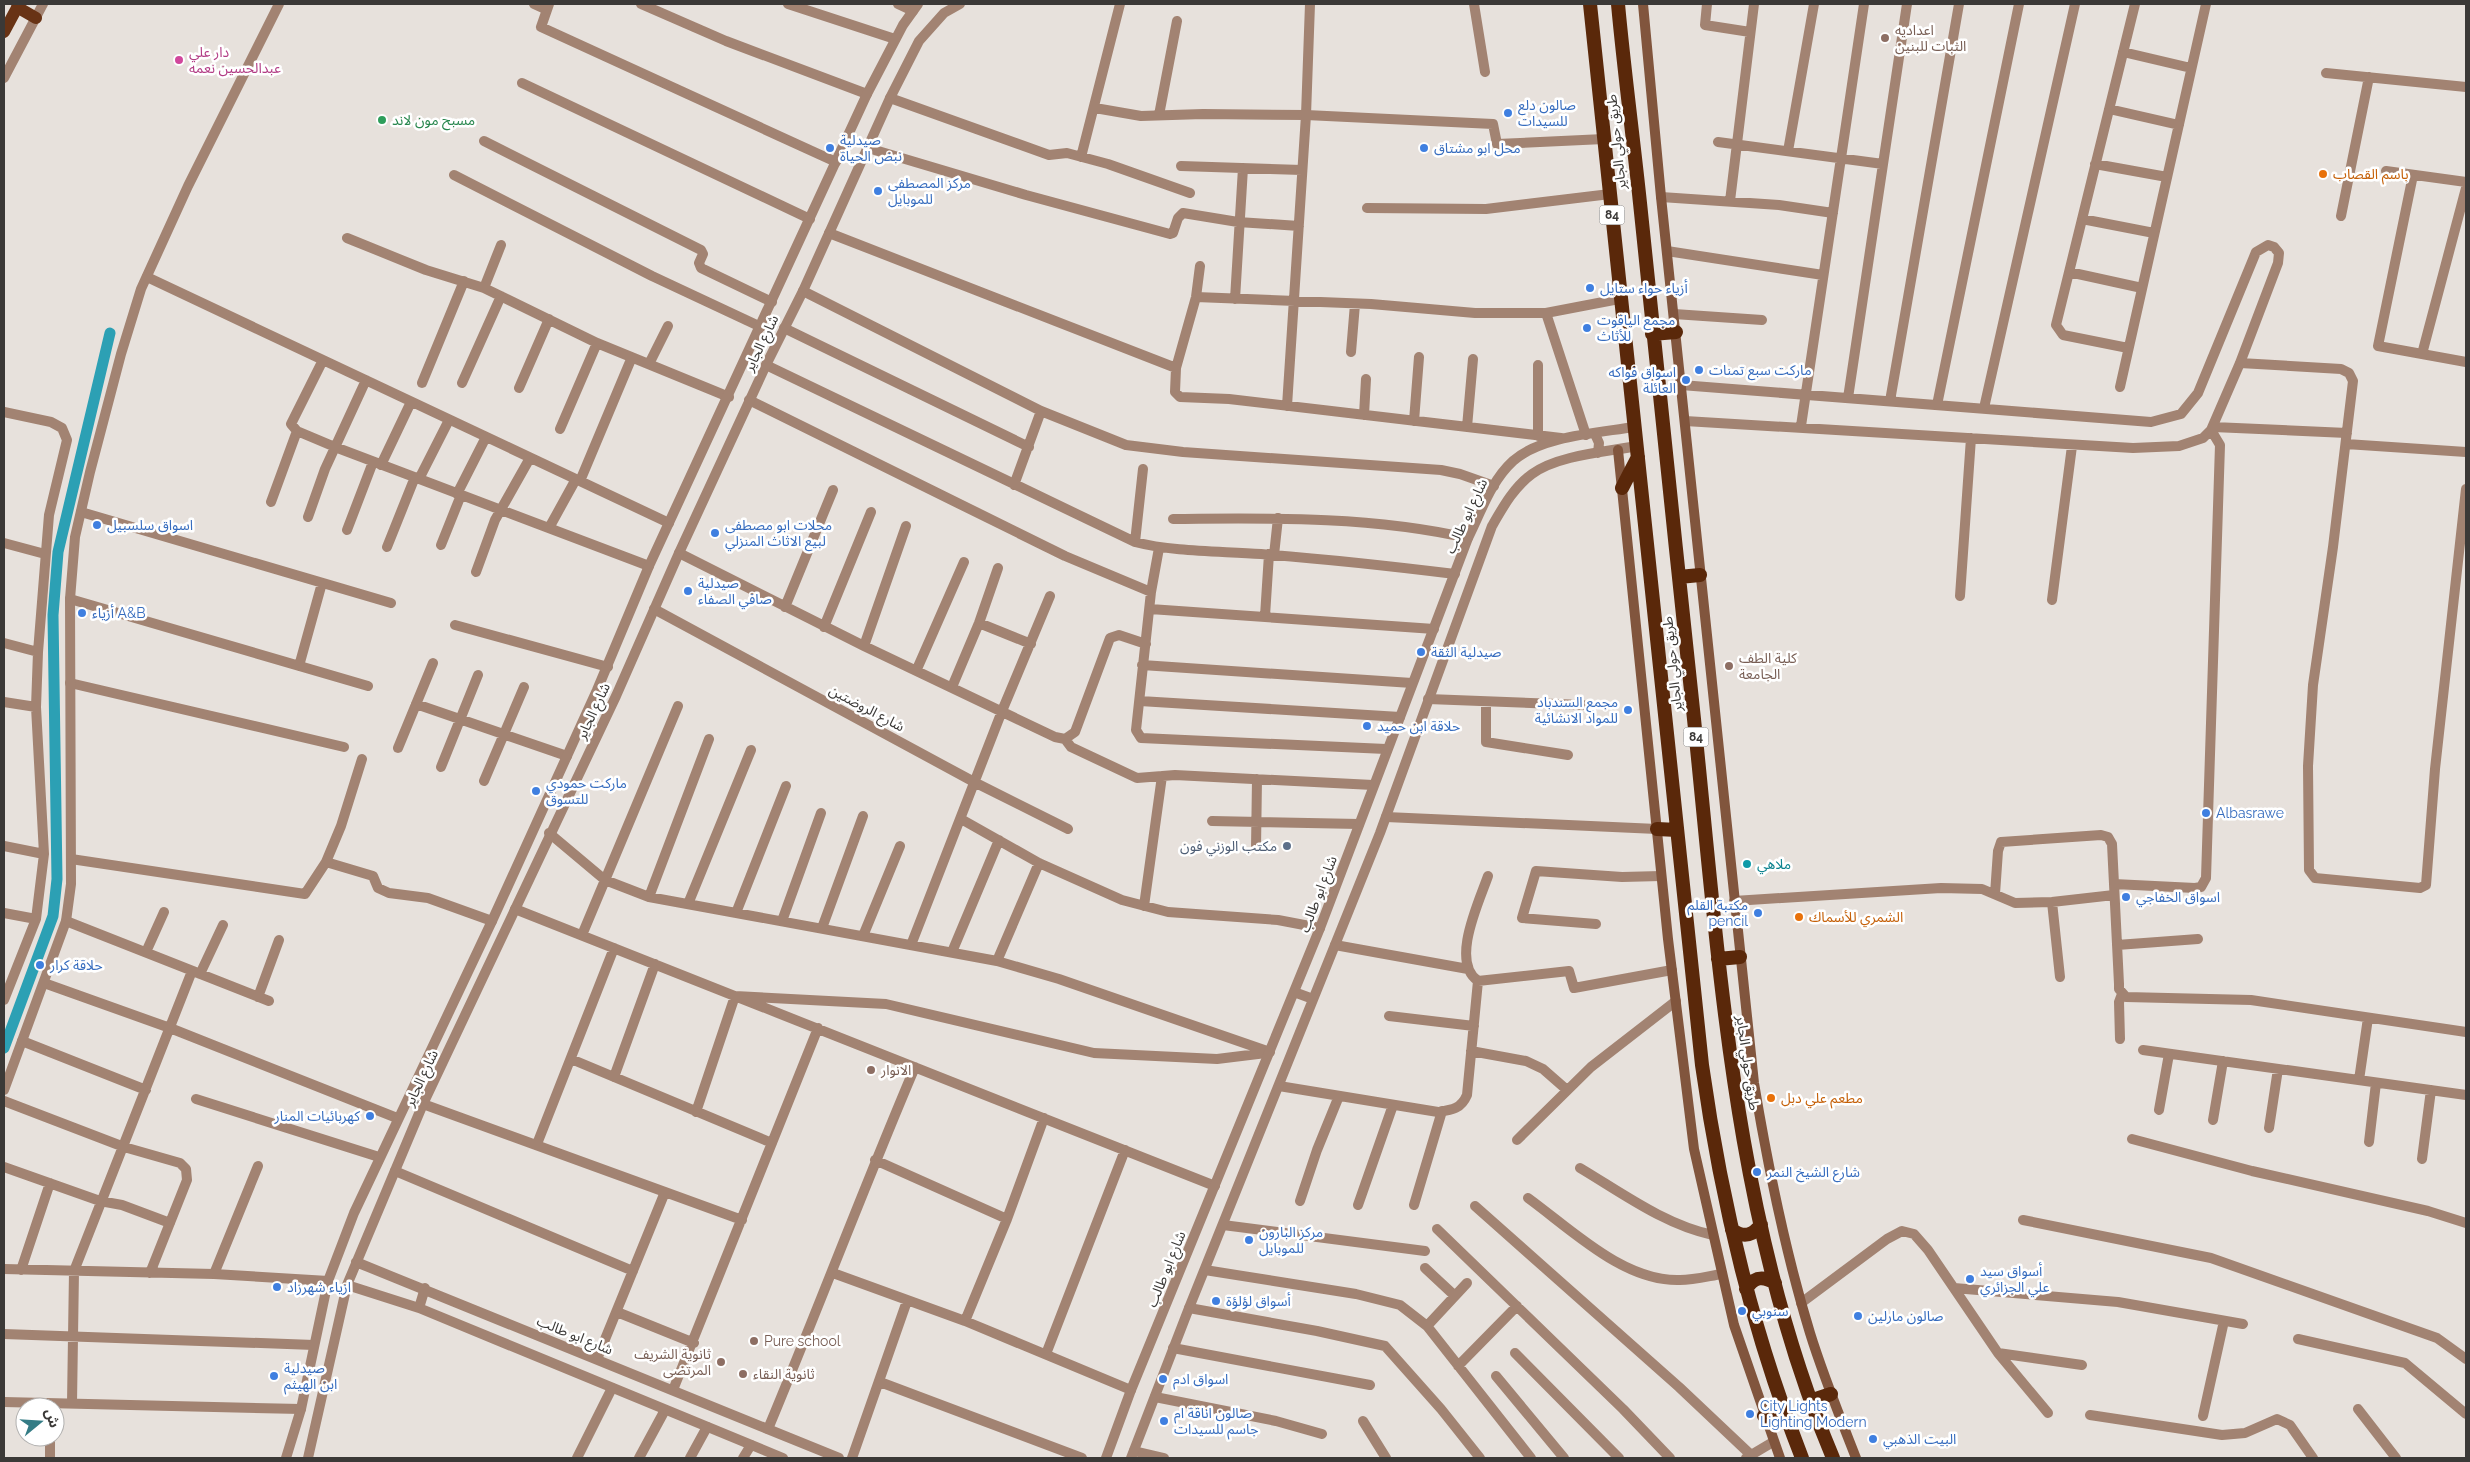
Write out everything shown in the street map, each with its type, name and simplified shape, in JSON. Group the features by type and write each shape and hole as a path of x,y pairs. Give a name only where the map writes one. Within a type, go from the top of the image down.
{"highway":[{"name":"طريق حولي الجاير","path":"1590,4 1619,299 1702,1066 1718,1167 1746,1289 1783,1410 1802,1458"},
{"name":"طريق حولي الجاير","path":"1618,4 1718,959 1734,1093 1774,1283 1810,1401 1833,1458"},
{"path":"1652,334 1676,332"},
{"path":"1622,488 1637,452"},
{"path":"1679,577 1700,575"},
{"path":"1657,829 1677,830"},
{"path":"1718,959 1740,957"},
{"path":"1732,1230 1739,1235 1748,1235 1756,1232 1761,1225"},
{"path":"1746,1289 1751,1282 1759,1278 1767,1278 1774,1283"},
{"path":"1810,1401 1831,1394"},
{"path":"1764,1416 1783,1410"}],"main road":[{"path":"1643,4 1661,197 1734,901 1763,1136 1777,1208 1801,1303 1831,1394 1856,1458"},
{"path":"4,32 18,5 36,18"},
{"path":"1618,450 1661,876 1683,1073 1694,1148 1734,1325 1780,1458"}],"street":[{"path":"4,78 43,4"},
{"path":"4,1090 66,921 71,884 70,599 75,537 121,354 147,277 188,186 279,4"},
{"path":"534,4 547,6 541,27 836,162"},
{"path":"640,4 726,41 867,94"},
{"path":"788,4 895,39"},
{"path":"898,4 916,7"},
{"name":"شارع الجاير","path":"308,1458 347,1285 423,1104 549,833 616,696 749,400 803,290 890,98 919,41 944,13 960,4"},
{"path":"1081,157 1120,4"},
{"path":"1287,406 1306,115 1310,4"},
{"path":"1474,4 1485,72"},
{"path":"1707,4 1705,25 1750,32"},
{"path":"1730,201 1754,4"},
{"path":"1788,151 1814,4"},
{"path":"1801,426 1864,4"},
{"path":"1848,398 1907,4"},
{"path":"1890,400 1959,4"},
{"path":"1936,405 2019,4"},
{"path":"1984,408 2075,4"},
{"path":"2128,348 2063,335 2056,325 2135,4"},
{"path":"2120,387 2206,4"},
{"name":"شارع الجاير","path":"286,1458 301,1409 328,1281 354,1213 397,1118 492,921 598,690 649,566 729,397 867,94 895,39 916,7"},
{"path":"1159,116 1176,21"},
{"path":"2123,52 2192,68"},
{"path":"2326,74 2466,87"},
{"path":"2342,216 2369,77"},
{"path":"522,83 810,219"},
{"path":"890,98 1049,155 1067,153 1190,193"},
{"path":"1095,108 1141,116 1306,115 1493,124 1497,144 1604,139"},
{"path":"2109,109 2179,125"},
{"path":"484,141 701,250 703,254 699,263 702,268 772,302"},
{"path":"1718,142 1883,164"},
{"path":"868,148 1026,195 1170,234 1174,233 1178,218 1183,213 1238,222 1299,226"},
{"path":"2096,164 2167,177"},
{"path":"1181,166 1302,170"},
{"path":"1235,299 1238,222 1243,168"},
{"path":"2386,171 2466,182"},
{"path":"454,175 652,276 761,327"},
{"path":"2413,175 2378,346 2466,362"},
{"path":"2422,354 2466,188"},
{"path":"1367,208 1486,209 1610,194"},
{"path":"1661,197 1730,201 1833,213"},
{"path":"2082,218 2154,234"},
{"path":"829,233 1176,368"},
{"path":"346,238 426,270 484,288 597,343 729,397"},
{"path":"484,288 501,245"},
{"path":"1681,385 1806,393 2152,422 2182,414 2198,393 2256,252 2268,245 2274,247 2279,253 2278,264 2212,429 2192,442 2164,448 2072,446 1801,426 1685,421"},
{"path":"1667,251 1823,275"},
{"path":"1200,266 1196,297 1176,368 1176,392 1180,397 1229,399 1567,439"},
{"path":"2069,272 2142,288"},
{"path":"147,277 669,523"},
{"path":"422,383 464,281"},
{"path":"803,290 1041,411 1126,445 1183,452 1440,470 1460,474 1494,486"},
{"path":"462,384 501,296"},
{"path":"1196,297 1355,304 1475,313 1546,313 1619,299"},
{"path":"1351,352 1355,304"},
{"path":"1546,313 1590,434 1599,443 1598,453"},
{"path":"1674,314 1762,320"},
{"path":"519,388 549,319"},
{"path":"649,364 668,326"},
{"path":"784,328 1029,447"},
{"path":"560,429 597,343"},
{"path":"548,528 578,480 632,357"},
{"path":"1414,421 1419,357"},
{"path":"1467,427 1473,359"},
{"path":"323,360 290,424 297,431 649,566"},
{"path":"2240,363 2341,369 2349,373 2352,381 2313,685 2308,766 2309,870 2315,878 2420,888 2426,885 2434,769 2466,489"},
{"path":"766,364 1135,542 1159,548 1189,548 1272,555 1455,574"},
{"path":"1538,365 1538,436"},
{"path":"1364,415 1366,379"},
{"path":"308,517 335,447 366,380"},
{"path":"749,400 1057,552 1151,592"},
{"path":"347,530 377,463 411,402"},
{"path":"1014,485 1041,411"},
{"path":"4,412 51,422 62,428 66,440 48,515 38,652 36,707 44,854 36,920 8,980 4,1000"},
{"path":"387,547 417,478 449,420"},
{"name":"شارع ابو طالب","path":"1106,1458 1131,1390 1320,928 1386,749 1468,538 1494,486 1504,471 1521,455 1544,444 1634,427"},
{"path":"2212,429 2346,438 2466,452"},
{"path":"1734,901 1941,888 1973,888 1995,894 2014,903 2052,902 2114,890 2201,887 2206,878 2220,446 2212,429"},
{"path":"271,502 297,431"},
{"path":"441,545 459,494 486,437"},
{"path":"1960,596 1971,438"},
{"path":"2052,600 2072,446"},
{"name":"شارع ابو طالب","path":"1132,1455 1386,817 1492,526 1505,503 1523,482 1549,465 1618,450 1637,452"},
{"path":"476,572 495,520 502,511 530,458"},
{"path":"1135,542 1143,469"},
{"path":"785,607 834,490"},
{"path":"81,512 391,603"},
{"path":"824,626 871,512"},
{"path":"1173,519 1278,518 1430,529 1468,538"},
{"path":"1265,616 1278,518"},
{"path":"864,646 906,526"},
{"path":"4,543 45,554"},
{"path":"1159,548 1151,592 1142,665 1136,730 1141,738 1386,749"},
{"path":"679,553 864,646 916,669 1055,737 1065,739 1071,747 1137,778 1162,776 1373,785"},
{"path":"916,669 964,562"},
{"path":"952,687 979,623 998,568"},
{"path":"299,666 322,583"},
{"path":"912,945 976,783 1002,711 1050,596"},
{"path":"70,599 368,686"},
{"name":"شارع الروضتين","path":"654,609 976,783 1068,829"},
{"path":"1150,609 1434,629"},
{"path":"979,623 1030,644"},
{"path":"455,625 608,667"},
{"path":"1065,739 1075,732 1110,638 1119,635 1146,644"},
{"path":"4,643 38,652"},
{"path":"398,748 433,663"},
{"path":"1142,665 1412,684"},
{"path":"440,767 478,675"},
{"path":"70,683 344,747"},
{"path":"484,781 524,686"},
{"path":"598,690 616,696"},
{"path":"1428,699 1583,705"},
{"path":"1140,701 1400,717"},
{"path":"4,702 36,707"},
{"path":"1486,702 1486,742 1568,755"},
{"path":"416,704 567,756"},
{"path":"582,935 678,706"},
{"path":"649,897 709,739"},
{"path":"688,904 752,750"},
{"path":"71,859 304,894 326,862 341,826 362,758"},
{"path":"1144,906 1162,776"},
{"path":"1256,848 1258,779"},
{"path":"736,912 786,786"},
{"path":"782,921 820,813"},
{"path":"822,928 863,816"},
{"path":"1386,817 1657,829"},
{"path":"961,819 1039,863 1122,900 1168,912 1278,920 1320,928"},
{"path":"1212,821 1359,824"},
{"path":"549,833 605,880 649,897 997,961 1059,979 1270,1052"},
{"path":"1995,894 1999,845 2002,842 2100,835 2108,837 2112,844 2119,989 2122,994 2131,998 2251,1000 2466,1032"},
{"path":"952,952 999,840"},
{"path":"4,846 44,854"},
{"path":"864,936 900,846"},
{"path":"326,862 373,876 378,888 389,893 428,898 492,921"},
{"path":"997,961 1039,863"},
{"path":"1596,924 1522,918 1536,871 1622,877 1661,876"},
{"path":"1468,970 1466,945 1488,876"},
{"path":"2052,902 2060,977"},
{"path":"515,909 1215,1186"},
{"path":"146,952 164,912"},
{"path":"4,913 36,920"},
{"path":"66,921 269,1001"},
{"path":"72,1403 74,1271 100,1201 124,1147 170,1028 196,972 224,925"},
{"path":"2117,945 2198,939"},
{"path":"258,997 278,940"},
{"path":"1279,1086 1442,1111 1454,1109 1463,1104 1467,1095 1478,981 1468,970 1335,945"},
{"path":"537,1144 614,948"},
{"path":"614,1077 656,964"},
{"path":"1478,981 1569,971 1574,988 1672,970"},
{"path":"44,983 170,1028 397,1118"},
{"path":"1294,992 1314,999"},
{"path":"2120,1040 2118,1002 2122,994"},
{"path":"735,996 886,1004 1094,1053 1218,1059 1270,1052"},
{"path":"696,1112 735,996"},
{"path":"1517,1140 1590,1067 1676,1000"},
{"path":"1389,1016 1474,1026"},
{"path":"2359,1080 2368,1018"},
{"path":"674,1390 818,1028"},
{"path":"22,1041 146,1090"},
{"path":"2143,1050 2466,1095"},
{"path":"1471,1051 1526,1061 1543,1069 1567,1090"},
{"path":"2159,1110 2168,1054"},
{"path":"570,1059 772,1144"},
{"path":"2213,1120 2222,1061"},
{"path":"768,1429 833,1273 875,1160 915,1067"},
{"path":"2269,1128 2278,1069"},
{"path":"2368,1142 2376,1083"},
{"path":"2422,1159 2431,1090"},
{"path":"1300,1201 1339,1096"},
{"path":"196,1099 379,1157"},
{"path":"4,1101 124,1147 180,1163 186,1169 187,1180 150,1273"},
{"path":"423,1104 742,1220"},
{"path":"1358,1205 1393,1105"},
{"path":"1414,1205 1442,1111"},
{"path":"965,1321 1007,1219 1044,1118"},
{"path":"2132,1139 2252,1171 2428,1211 2466,1223"},
{"path":"1046,1354 1125,1150"},
{"path":"875,1160 1007,1219"},
{"path":"214,1274 258,1166"},
{"path":"4,1167 100,1201 122,1205 170,1223"},
{"path":"1580,1168 1666,1219 1692,1231 1713,1235"},
{"path":"395,1171 633,1271"},
{"path":"21,1270 50,1183"},
{"path":"597,1359 665,1192"},
{"path":"1528,1198 1619,1265 1640,1275 1681,1280 1722,1274"},
{"path":"1475,1206 1679,1387 1749,1457 1773,1442"},
{"path":"2023,1220 2211,1258 2436,1338 2466,1359"},
{"path":"1223,1225 1425,1251"},
{"path":"1437,1229 1623,1409 1670,1458"},
{"path":"1801,1303 1887,1239 1902,1231 1914,1234 1928,1250 1998,1353 2048,1413"},
{"name":"شارع ابو طالب","path":"356,1262 839,1458"},
{"path":"1425,1268 1455,1296"},
{"path":"4,1269 214,1274 328,1281"},
{"path":"1205,1270 1356,1294 1400,1305 1427,1326 1531,1458"},
{"path":"833,1273 965,1321 1131,1390"},
{"path":"1427,1326 1467,1283"},
{"path":"347,1285 419,1308 783,1458"},
{"path":"419,1308 424,1288"},
{"path":"1954,1288 2118,1302 2243,1324"},
{"path":"852,1458 907,1301"},
{"path":"1458,1366 1517,1306"},
{"path":"1189,1308 1317,1331 1385,1346 1480,1458"},
{"path":"617,1312 694,1342"},
{"path":"2203,1416 2224,1321"},
{"path":"4,1334 314,1345"},
{"path":"2298,1339 2405,1363 2466,1414"},
{"path":"1173,1348 1294,1369 1370,1385"},
{"path":"1516,1353 1619,1458"},
{"path":"1998,1353 2082,1365"},
{"path":"1496,1376 1564,1458"},
{"path":"880,1382 1082,1458"},
{"path":"578,1458 612,1388"},
{"path":"1155,1397 1276,1421 1322,1434"},
{"path":"65,1404 301,1409"},
{"path":"2358,1409 2396,1458"},
{"path":"639,1458 665,1410"},
{"path":"2090,1415 2222,1435 2244,1433 2277,1419 2290,1425 2313,1458"},
{"path":"1363,1420 1386,1458"},
{"path":"690,1458 707,1427"},
{"path":"743,1458 751,1445"},
{"path":"1132,1455 1164,1458"}],"waterway":[{"path":"4,1048 53,916 57,879 53,615 58,552 110,333"}],"place":[{"name":"اعداديه الثبات للبنين","path":"1885,38"},
{"name":"دار علي عبدالحسين نعمه","path":"179,60"},
{"name":"صالون دلع للسيدات","path":"1508,113"},
{"name":"مسبح مون لاند","path":"382,120"},
{"name":"صيدلية نبض الحياة","path":"830,148"},
{"name":"محل ابو مشتاق","path":"1424,148"},
{"name":"باسم القصاب","path":"2323,174"},
{"name":"مركز المصطفى للموبايل","path":"878,191"},
{"name":"أزياء حواء ستايل","path":"1590,288"},
{"name":"مجمع الياقوت للأثاث","path":"1587,328"},
{"name":"ماركت سبع تمنات","path":"1699,370"},
{"name":"اسواق فواكه العائلة","path":"1686,380"},
{"name":"اسواق سلسبيل","path":"97,525"},
{"name":"محلات ابو مصطفى لبيع الاثاث المنزلي","path":"715,533"},
{"name":"صيدلية صافي الصفاء","path":"688,591"},
{"name":"أزياء A&B","path":"82,613"},
{"name":"صيدلية الثقة","path":"1421,652"},
{"name":"كلية الطف الجامعة","path":"1729,666"},
{"name":"مجمع السندباد للمواد الانشائية","path":"1628,710"},
{"name":"حلاقة ابن حميد","path":"1367,726"},
{"name":"ماركت حمودي للتسوق","path":"536,791"},
{"name":"Albasrawe","path":"2206,813"},
{"name":"مكتب الوزني فون","path":"1287,846"},
{"name":"ملاهي","path":"1747,864"},
{"name":"اسواق الخفاجي","path":"2126,897"},
{"name":"مكتبة القلم pencil","path":"1758,913"},
{"name":"الشمري للأسماك","path":"1799,917"},
{"name":"حلاقة كرار","path":"40,965"},
{"name":"الانوار","path":"871,1070"},
{"name":"مطعم علي دبل","path":"1771,1098"},
{"name":"كهربائيات المنار","path":"370,1116"},
{"name":"شارع الشيخ النمر","path":"1757,1172"},
{"name":"مركز البارون للموبايل","path":"1249,1240"},
{"name":"أسواق سيد علي الجزائري","path":"1970,1279"},
{"name":"ازياء شهرزاد","path":"277,1287"},
{"name":"أسواق لؤلؤة","path":"1216,1301"},
{"name":"سنوبي","path":"1742,1311"},
{"name":"صالون مارلين","path":"1858,1316"},
{"name":"Pure school","path":"754,1341"},
{"name":"ثانوية الشريف المرتضى","path":"721,1362"},
{"name":"ثانوية النقاء","path":"743,1374"},
{"name":"صيدلية ابن الهيثم","path":"274,1376"},
{"name":"اسواق ادم","path":"1163,1379"},
{"name":"City Lights Lighting Modern","path":"1750,1414"},
{"name":"صالون اناقة ام جاسم للسيدات","path":"1164,1421"},
{"name":"البيت الذهبي","path":"1873,1439"}]}
